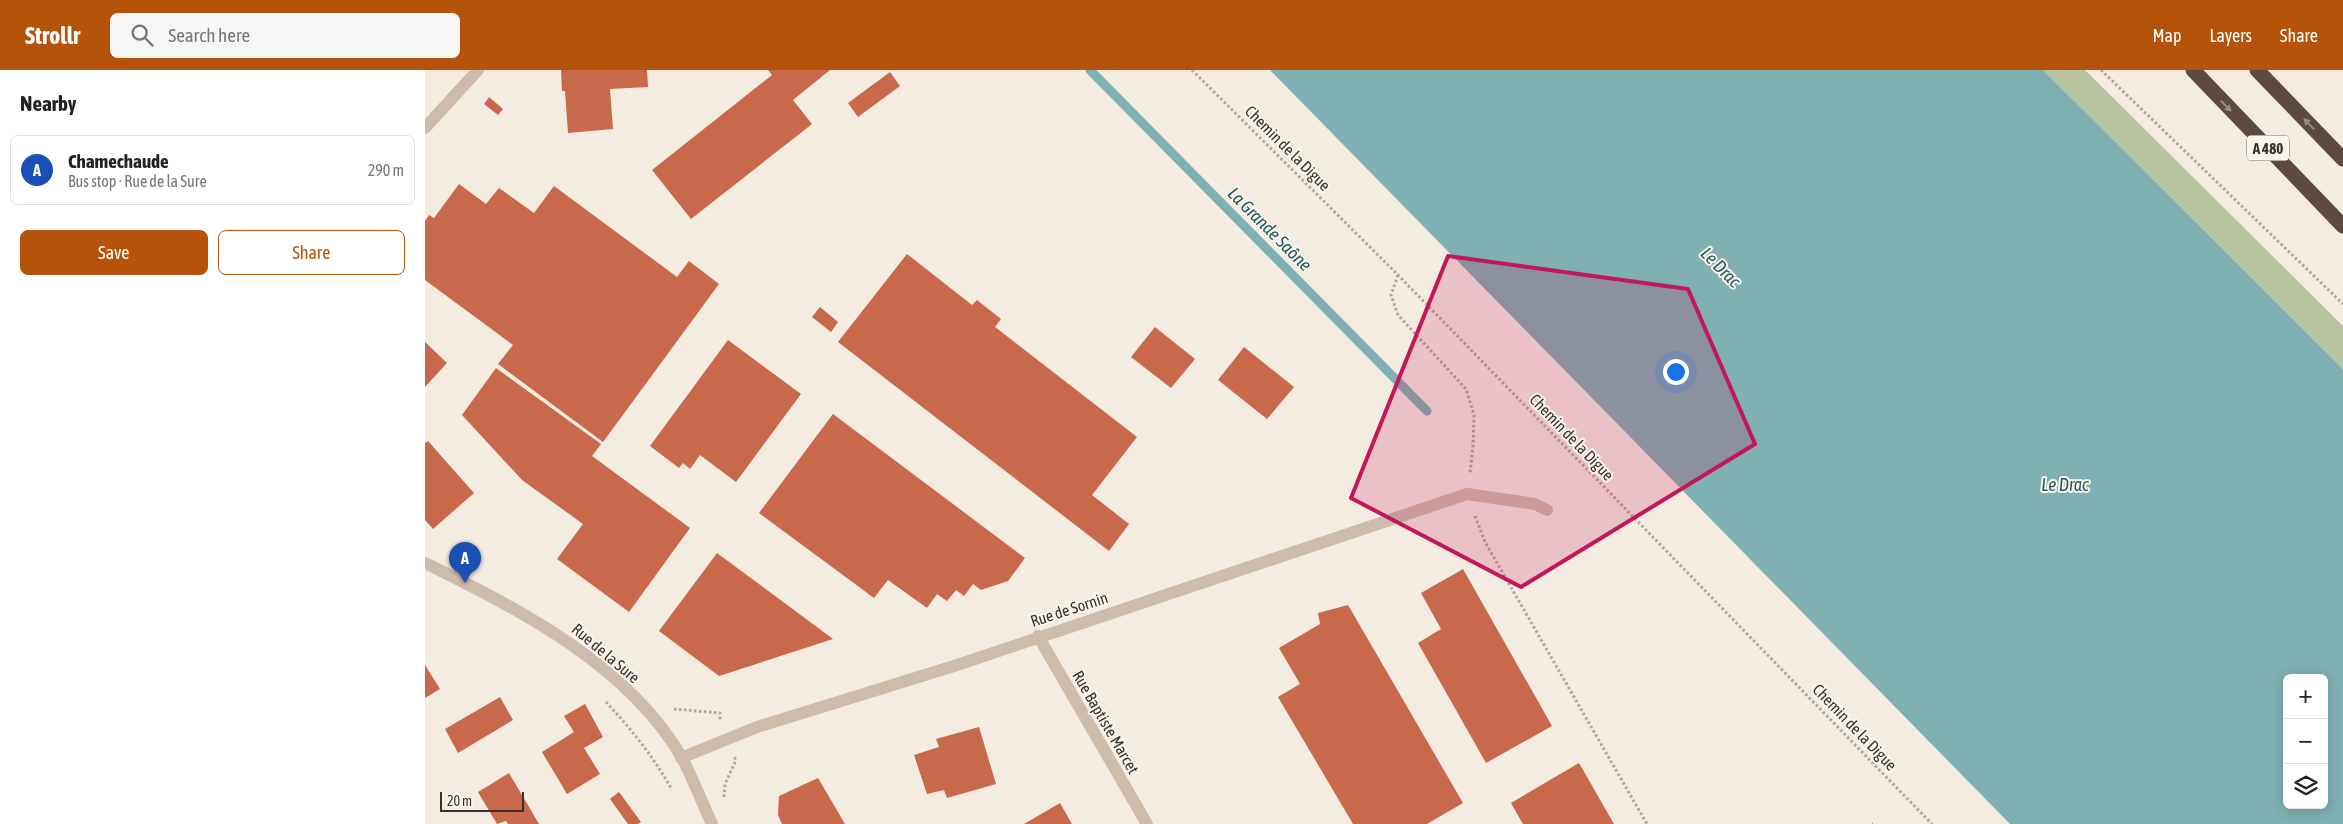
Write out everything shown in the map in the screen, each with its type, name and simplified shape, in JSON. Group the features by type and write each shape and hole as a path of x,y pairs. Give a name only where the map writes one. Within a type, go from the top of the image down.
{"highway":[{"name":"A 480","path":"2193,70 2343,226"},
{"name":"A 480","path":"2257,70 2343,159"}],"street":[{"path":"425,128 478,70"},
{"path":"1467,494 1535,504 1547,510"},
{"name":"Rue de Sornin","path":"681,758 757,727 954,666 1038,636 1467,494"},
{"name":"Rue de la Sure","path":"425,563 555,632 625,689 657,723 681,758 712,824"},
{"name":"Rue Baptiste Marcet","path":"1038,636 1147,824"}],"path":[{"name":"Chemin de la Digue","path":"1192,70 1398,275 1932,824"},
{"path":"2101,70 2343,304"},
{"path":"1398,275 1391,295 1398,315 1466,389 1474,415 1473,446 1467,494 1485,542 1647,824"},
{"path":"604,699 634,732 661,770 674,793"}],"highlighted area":[{"path":"1448,256 1688,289 1755,444 1521,587 1351,498"}],"green space":[{"path":"2043,70 2085,70 2343,326 2343,369"}],"water":[{"name":"Le Drac","path":"1270,70 2043,70 2343,369 2343,824 2010,824"}],"building":[{"path":"561,70 647,70 648,87 610,89 613,129 568,133 565,91 562,91"},
{"path":"768,70 830,70 793,100 812,124 691,219 652,170 772,75"},
{"path":"890,72 900,86 858,117 848,103"},
{"path":"489,97 503,109 498,115 484,104"},
{"path":"459,184 486,204 499,188 534,213 554,186 677,277 689,261 719,284 603,442 498,364 513,345 425,280 425,221 429,215 434,218"},
{"path":"907,254 972,305 977,300 1001,319 995,327 1137,437 1092,495 1129,524 1109,551 838,342"},
{"path":"820,307 838,322 831,332 812,317"},
{"path":"1155,327 1195,359 1171,388 1131,357"},
{"path":"728,340 801,394 736,482 700,455 690,469 683,463 679,468 650,446"},
{"path":"425,342 447,363 425,387"},
{"path":"1244,347 1294,387 1267,419 1218,380"},
{"path":"496,368 601,444 592,456 690,528 629,612 557,559 583,524 522,480 462,415"},
{"path":"833,414 1025,558 1008,581 981,590 973,584 964,596 956,590 947,601 937,594 927,608 888,580 874,598 759,513"},
{"path":"428,441 474,493 433,529 425,520 425,443"},
{"path":"717,553 833,639 719,676 659,631"},
{"path":"1463,569 1552,726 1486,763 1418,643 1441,629 1421,593"},
{"path":"1348,605 1463,803 1427,824 1353,824 1278,697 1300,684 1279,648 1320,624 1318,613"},
{"path":"425,665 440,689 425,698"},
{"path":"500,697 513,720 458,753 445,729"},
{"path":"585,704 603,737 584,748 600,774 567,794 542,752 574,732 564,716"},
{"path":"979,727 996,784 947,798 944,790 927,794 914,755 939,747 936,739"},
{"path":"1579,763 1614,824 1523,824 1511,803"},
{"path":"509,773 539,824 508,824 506,821 497,824 478,792"},
{"path":"818,778 845,824 782,824 778,815 779,796"},
{"path":"619,792 641,822 638,824 628,824 610,799"},
{"path":"1060,803 1072,824 1024,824"}],"waterway":[{"name":"La Grande Saône","path":"1090,70 1427,411"}],"place":[{"name":"Chamechaude","path":"465,583"}]}
